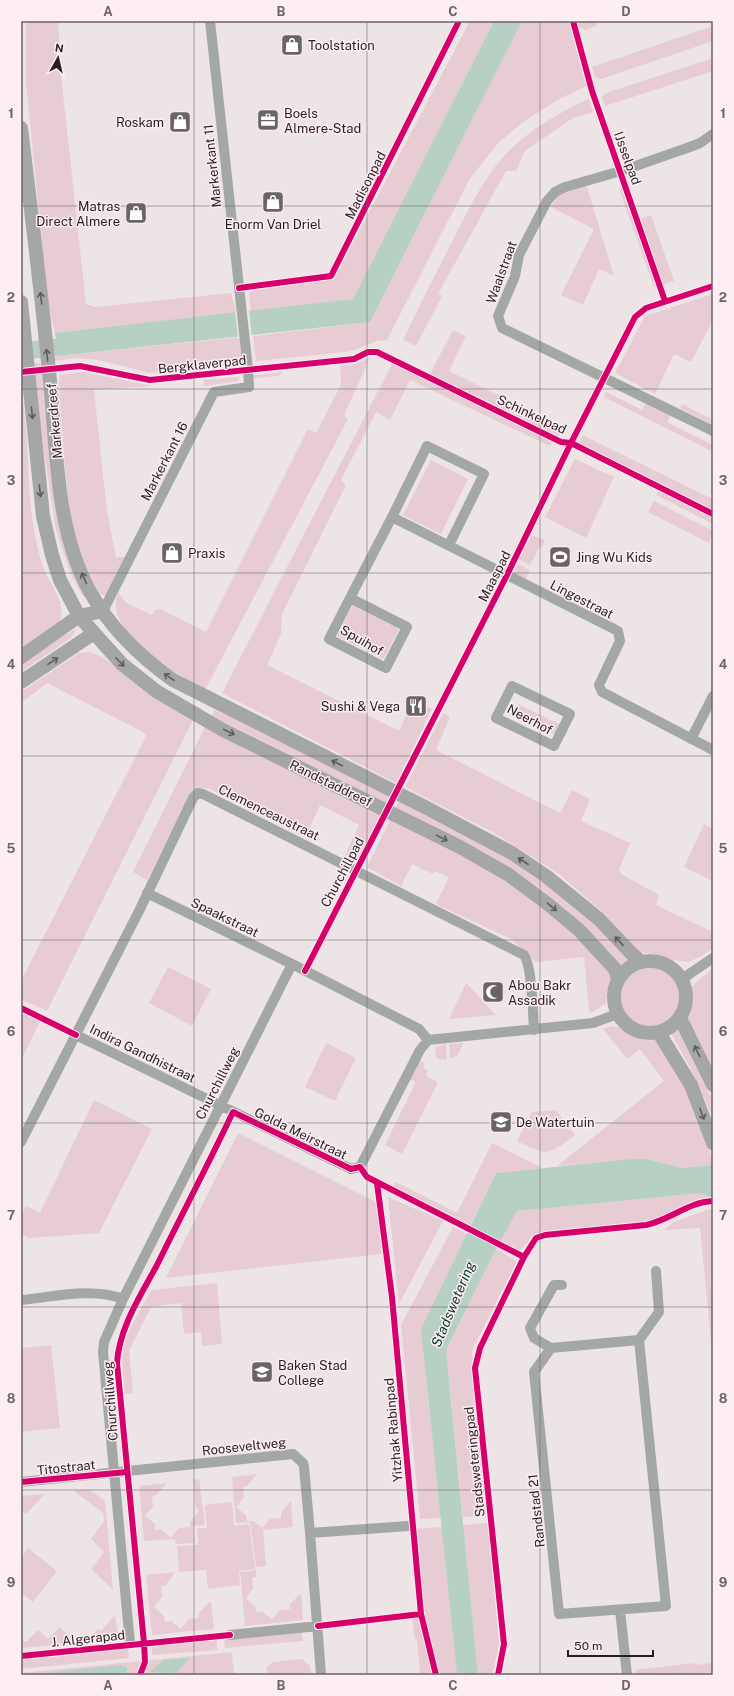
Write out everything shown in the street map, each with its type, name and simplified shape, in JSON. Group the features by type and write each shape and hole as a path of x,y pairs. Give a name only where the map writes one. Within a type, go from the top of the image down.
{"main road":[{"name":"Markerdreef","path":"21,128 62,499 68,533 73,550 89,590 103,611"},
{"name":"Markerdreef","path":"21,302 43,516 52,555 60,580 79,616"},
{"path":"21,657 79,616 103,611"},
{"path":"21,682 94,633 103,611"},
{"name":"Randstaddreef","path":"103,611 125,641 148,663 173,680 512,853 546,876 598,918 631,954 641,962"},
{"name":"Randstaddreef","path":"79,616 122,664 156,691 223,730 460,847 525,886 579,930 615,969 618,979"},
{"path":"653,961 665,964 675,970 682,979 686,989 687,999 680,1018 674,1025 658,1033 646,1034 634,1030 624,1024 617,1014 614,1002 614,990 618,979 624,971 641,962 653,961"},
{"path":"680,1018 713,1085"},
{"path":"658,1033 691,1086 713,1143"}],"street":[{"name":"Markerkant 11","path":"210,21 245,345"},
{"name":"Waalstraat","path":"713,134 700,143 687,148 621,171 565,187 555,192 547,201 519,255 515,276 498,316 502,328 713,431"},
{"name":"Markerkant 16","path":"103,611 214,392 249,387 245,345"},
{"name":"Spuihof","path":"350,598 407,627 386,668 329,639 427,446 484,474 449,545"},
{"path":"394,513 392,517 449,545"},
{"name":"Lingestraat","path":"449,545 618,631 620,640 599,685 602,692 713,750"},
{"name":"Neerhof","path":"512,686 570,714 554,746 496,718 512,686"},
{"path":"691,739 713,696"},
{"name":"Clemenceaustraat","path":"21,1142 147,893 193,798 198,794 203,794 524,955 527,959 529,972 534,1030"},
{"name":"Spaakstraat","path":"147,893 292,964"},
{"path":"682,979 713,958"},
{"path":"292,964 419,1029 428,1040 593,1023 617,1014"},
{"name":"Churchillweg","path":"130,1644 102,1352 104,1342 123,1299 292,964"},
{"name":"Indira Gandhistraat","path":"76,1035 220,1105"},
{"name":"Golda Meirstraat","path":"220,1105 351,1169 360,1167 420,1050 428,1040"},
{"path":"562,1285 554,1285 530,1328 534,1338 551,1348 639,1340 659,1312 656,1271"},
{"path":"21,1300 85,1294 109,1294 123,1299"},
{"name":"Randstad 21","path":"551,1348 534,1372 559,1614 666,1606 639,1340"},
{"name":"Rooseveltweg","path":"114,1473 293,1454 303,1463 321,1675"},
{"name":"Titostraat","path":"21,1482 114,1473"},
{"path":"310,1533 408,1526"},
{"path":"620,1610 627,1675"},
{"path":"230,1635 318,1626"}],"shaded area":[{"path":"26,21 58,21 61,75 86,304 95,307 231,293 237,313 55,333 48,304 26,82"},
{"path":"470,21 494,21 353,299 251,311 249,293 251,291 334,279"},
{"path":"522,21 569,21 586,86 557,100 522,123 497,144 469,180 387,340 376,341 355,350 345,352 256,361 253,336 370,322"},
{"path":"575,21 595,21 597,26 585,30 582,28 576,29"},
{"path":"713,26 713,41 601,79 595,77 592,67"},
{"path":"713,58 713,71 605,106 602,97 606,93"},
{"path":"589,99 593,112 573,118 525,151 516,171 506,171 438,294 442,296 416,346 403,340 472,203 490,174 513,147 533,131 566,110"},
{"path":"583,186 587,187 614,276 599,269 583,305 561,295 594,229 551,207 559,193"},
{"path":"628,186 639,219 651,215 674,281 654,287 619,189"},
{"path":"713,294 713,320 691,362 674,354 655,394 615,373 645,316"},
{"path":"453,330 466,336 449,371 543,417 542,420 552,425 554,421 564,426 558,438 430,374"},
{"path":"240,337 243,363 150,373 98,360 76,358 41,363 40,358"},
{"path":"370,358 344,415 348,419 205,690 165,665 137,643 119,618 116,605 118,592 126,603 152,615 155,610 160,609 206,632 308,429 316,433 341,385 340,366 356,364"},
{"path":"393,362 553,440 550,446 410,380 390,420 376,412 341,480 346,485 282,614 281,634 267,665 399,731 406,715 414,717 421,704 432,709 396,783 222,693"},
{"path":"35,363 41,363 47,413 87,597 83,596 71,575 56,530 37,406"},
{"path":"82,372 152,386 94,390 107,511 116,557 125,557 106,595 101,595 91,578 76,541 66,481 59,375"},
{"path":"282,372 279,376 254,378 251,376"},
{"path":"240,377 238,381 204,386 203,380"},
{"path":"21,390 26,429 33,526 42,563 61,606 61,617 59,622 50,631 21,649"},
{"path":"606,392 642,410 646,402 671,414 667,422 713,445 713,452 604,397"},
{"path":"682,404 713,420 713,425 680,408"},
{"path":"582,435 713,499 713,511 579,444"},
{"path":"575,459 614,477 586,538 545,517"},
{"path":"431,460 468,479 441,534 403,515"},
{"path":"659,489 713,517 713,524 656,495"},
{"path":"654,501 713,531 709,543 648,512"},
{"path":"532,535 545,540 542,547 540,546 530,565 519,559"},
{"path":"518,564 530,570 525,580 513,574"},
{"path":"353,605 399,629 384,659 337,636"},
{"path":"76,629 71,638 21,672 21,665 60,638"},
{"path":"88,652 106,659 138,684 194,718 47,1011 21,999 21,981 146,736 143,732 47,683 21,703 21,692 79,653"},
{"path":"518,704 561,725 556,735 514,714"},
{"path":"214,710 231,716 390,796 386,803 212,716"},
{"path":"443,713 450,717 436,750 560,813 572,790 590,799 581,821 630,843 619,869 621,874 659,895 656,905 713,932 713,948 700,957 688,962 673,960 661,955 639,952 605,914 559,874 496,834 405,787"},
{"path":"206,725 380,815 356,864 344,858 359,825 320,805 305,837 208,788 205,788 195,790 189,796 147,880 133,872"},
{"path":"399,801 522,865 589,918 629,959 621,965 573,916 538,887 478,850 395,808"},
{"path":"390,820 459,852 511,883 571,930 611,973 606,1003 591,1013 589,1010 584,957 536,962 511,939 436,904 449,877 435,871 433,874 412,864 401,886 367,867"},
{"path":"704,824 713,829 713,881 684,867"},
{"path":"168,967 211,989 192,1026 149,1003"},
{"path":"645,968 657,968 668,973 676,981 681,992 679,1010 668,1023 657,1028 645,1028 634,1023 626,1015 621,1004 621,992 626,981 634,973"},
{"path":"713,968 713,1071 687,1021 691,1001 691,987"},
{"path":"466,983 496,1015 449,1019"},
{"path":"21,1011 40,1021 21,1061"},
{"path":"612,1026 620,1028 635,1037 658,1040 683,1080 708,1144 713,1165 683,1168 646,1159 557,1166 664,1081 640,1049 627,1059 603,1029"},
{"path":"678,1030 713,1101 713,1118 694,1075 671,1033"},
{"path":"326,1043 356,1058 335,1101 305,1087"},
{"path":"462,1043 463,1045 457,1056 450,1059 449,1044"},
{"path":"446,1044 447,1060 438,1059 435,1055 436,1047"},
{"path":"419,1060 425,1063 423,1068 428,1070 426,1076 438,1082 402,1154 385,1145 416,1082 410,1079"},
{"path":"94,1100 152,1129 99,1233 29,1238 21,1233 21,1215 26,1206 40,1213"},
{"path":"556,1110 575,1135 559,1147 548,1152 536,1150 517,1141 532,1112"},
{"path":"238,1133 378,1203 382,1254 166,1278"},
{"path":"492,1143 543,1168 496,1173 470,1226 393,1186 396,1182 457,1213"},
{"path":"702,1193 708,1197 698,1199 672,1212 646,1222 544,1232 531,1237 519,1251 500,1241 517,1211"},
{"path":"388,1197 443,1221 399,1304"},
{"path":"707,1210 713,1210 713,1362 700,1228 664,1230 674,1222"},
{"path":"453,1227 467,1234 433,1304 426,1381 441,1518 420,1519 401,1325"},
{"path":"496,1249 517,1261 473,1348 472,1355 485,1516 463,1517 446,1350"},
{"path":"217,1283 222,1344 202,1346 201,1332 184,1334 181,1303 151,1307 129,1351 133,1393 125,1394 122,1355 125,1342 131,1327 151,1290"},
{"path":"51,1345 60,1428 21,1432 21,1348"},
{"path":"257,1474 247,1486 243,1486 244,1497 236,1507 246,1515 247,1521 253,1521 262,1528 270,1519 281,1518 281,1513 291,1501 293,1527 263,1530 266,1566 256,1567 250,1522 236,1523 232,1477"},
{"path":"199,1479 205,1525 193,1526 195,1543 176,1544 175,1539 144,1541 139,1486 167,1483 156,1495 152,1496 153,1507 145,1516 155,1524 155,1530 162,1530 171,1538 179,1528 190,1527 190,1522 199,1511 196,1508 193,1480"},
{"path":"89,1489 105,1501 113,1590 91,1569 104,1552 91,1539 104,1521 103,1513 74,1491"},
{"path":"45,1494 26,1514 21,1510 21,1496"},
{"path":"232,1502 234,1526 249,1524 255,1569 239,1571 240,1585 208,1589 206,1570 179,1572 177,1546 198,1545 197,1528 207,1528 205,1505"},
{"path":"488,1523 499,1645 492,1675 478,1675 463,1525"},
{"path":"442,1527 457,1675 438,1675 425,1626 415,1529"},
{"path":"28,1548 57,1571 33,1602 21,1592 21,1557"},
{"path":"256,1570 256,1577 252,1577 253,1588 246,1598 255,1606 256,1612 262,1612 272,1619 280,1610 290,1609 290,1604 301,1593 303,1620 245,1626 240,1572"},
{"path":"175,1572 165,1586 161,1586 162,1597 154,1607 164,1616 165,1622 171,1621 181,1629 189,1619 199,1618 199,1613 209,1602 211,1602 214,1629 152,1635 146,1575"},
{"path":"115,1615 119,1640 88,1642 98,1629 101,1631"},
{"path":"419,1617 432,1675 420,1675 417,1639 415,1639 412,1618"},
{"path":"59,1627 78,1643 21,1648 21,1639 26,1642 38,1630 48,1639"},
{"path":"301,1630 303,1641 225,1648 224,1639"},
{"path":"217,1639 217,1650 152,1655 152,1646"},
{"path":"128,1649 129,1658 21,1669 21,1660"},
{"path":"232,1652 234,1675 21,1675 21,1673"},
{"path":"302,1659 310,1666 311,1675 267,1675 267,1667 273,1662"},
{"path":"694,1663 695,1665 713,1663 713,1675 636,1675 635,1670"}],"water":[{"path":"494,21 522,21 370,322 21,360 21,342 56,339 55,333 353,299"},
{"name":"Stadswetering","path":"632,1159 646,1159 683,1168 713,1165 713,1197 708,1197 702,1193 517,1211 496,1249 446,1350 478,1675 457,1675 421,1329 496,1173"},
{"path":"190,1658 176,1673 149,1672 164,1660"},
{"path":"121,1665 127,1668 127,1674 43,1675 46,1673"}],"pier":[{"path":"249,310 252,338 238,339 235,311"}],"cycle path":[{"name":"Madisonpad","path":"239,288 331,276 459,21"},
{"name":"IJsselpad","path":"573,21 592,91 665,301"},
{"name":"Maaspad","path":"305,971 507,575 570,445 635,317 646,308 713,286"},
{"name":"Bergklaverpad","path":"21,372 80,366 150,380 354,359 368,352 377,352 561,442 571,443 713,514"},
{"path":"21,1008 76,1035"},
{"path":"140,1675 145,1662 144,1643 117,1363 119,1350 126,1325 132,1312 233,1112 351,1169 360,1167 367,1177 524,1257 536,1238 545,1235 646,1225 655,1223 695,1204 713,1201"},
{"name":"Yitzhak Rabinpad","path":"377,1183 392,1297 421,1614 436,1675"},
{"name":"Stadsweteringpad","path":"498,1675 504,1644 475,1368 480,1348 524,1257"},
{"path":"21,1482 127,1472"},
{"path":"318,1626 421,1614"},
{"name":"J. Algerapad","path":"21,1656 230,1635"}],"place":[{"name":"Toolstation","path":"292,45"},
{"name":"Boels Almere-Stad","path":"268,120"},
{"name":"Roskam","path":"180,122"},
{"name":"Enorm Van Driel","path":"273,202"},
{"name":"Matras Direct Almere","path":"136,213"},
{"name":"Praxis","path":"172,553"},
{"name":"Jing Wu Kids","path":"560,557"},
{"name":"Sushi & Vega","path":"416,706"},
{"name":"Abou Bakr Assadik","path":"493,992"},
{"name":"De Watertuin","path":"501,1122"},
{"name":"Baken Stad College","path":"262,1372"}]}
